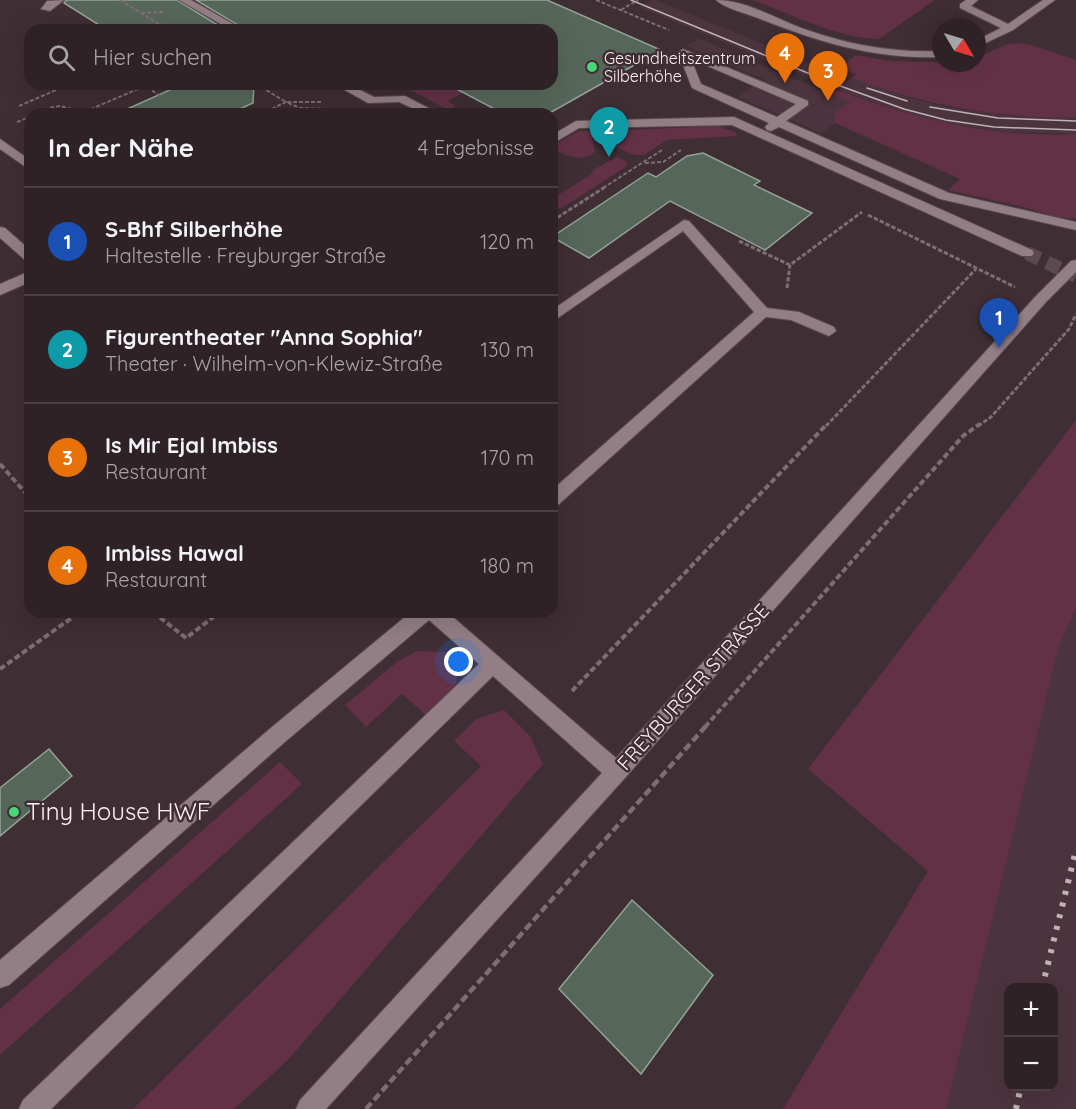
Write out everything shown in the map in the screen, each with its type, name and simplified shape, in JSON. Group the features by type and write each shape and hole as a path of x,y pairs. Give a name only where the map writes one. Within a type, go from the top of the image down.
{"street":[{"path":"46,9 51,3 59,0"},
{"path":"184,0 228,24"},
{"path":"721,0 829,41 870,52 915,57 932,55"},
{"path":"973,0 964,6 1010,28"},
{"path":"986,40 1010,28 1050,0"},
{"path":"683,52 804,103"},
{"path":"683,52 696,86 945,196 1076,226"},
{"path":"351,90 372,101 401,98 422,108"},
{"path":"762,133 804,103"},
{"path":"558,136 576,126 587,125 734,121 942,222 1027,254"},
{"path":"0,142 24,161"},
{"path":"558,313 684,224 762,312 794,315 829,331"},
{"path":"0,231 24,253"},
{"name":"FREYBURGER STRASSE","path":"309,1109 617,772 1041,299 1076,264"},
{"path":"0,290 24,279"},
{"path":"558,495 762,312"},
{"path":"0,976 279,734 418,618"},
{"path":"441,618 617,772"},
{"path":"32,1109 493,663"}],"path":[{"path":"120,0 159,24"},
{"path":"596,0 676,33 683,52"},
{"path":"620,10 638,0"},
{"path":"804,103 847,73 832,67 850,55 870,52"},
{"path":"19,106 56,90"},
{"path":"93,108 133,90"},
{"path":"152,90 162,97"},
{"path":"266,90 300,108"},
{"path":"274,108 286,102 372,101"},
{"path":"52,108 62,104 77,108"},
{"path":"558,217 665,148"},
{"path":"642,164 663,162 680,150 692,150"},
{"path":"733,238 790,266 862,212"},
{"path":"550,714 976,269"},
{"path":"366,1109 963,436 991,417 1069,329 1076,314"},
{"path":"0,464 24,491"},
{"path":"0,669 72,618"},
{"path":"161,618 186,638 212,618"}],"shaded area":[{"path":"652,0 838,75 825,84 639,7"},
{"path":"753,0 935,0 879,39 832,31"},
{"path":"700,39 850,102 834,113 835,123 821,133 738,97 764,79 687,46"},
{"path":"1008,44 1032,45 1076,60 1076,117 1018,116 934,103 851,78 856,74 840,68 856,55 889,61 932,62 932,72 986,72 986,53"},
{"path":"851,78 910,98 946,107 1013,116 1076,117 1076,134 1007,132 912,116 836,89"},
{"path":"836,89 894,109 953,124 1014,133 1076,134 1076,219 1056,217 1024,207 948,190 960,179 835,123 834,113 850,102 831,94"},
{"path":"410,90 457,90 463,93 447,101 456,106 444,108"},
{"path":"719,126 736,133 737,136 667,140 644,155 635,155 608,144 604,131"},
{"path":"579,131 591,131 595,152 585,157 571,157 558,152 558,143"},
{"path":"617,157 626,161 627,166 562,208 558,208 558,195 592,174 593,170"},
{"path":"1076,420 1076,608 1059,646 946,1109 783,1109 928,871 808,769"},
{"path":"1076,608 1076,1109 946,1109 1059,646"},
{"path":"417,651 445,652 460,666 454,690 426,715 402,694 366,727 345,705 398,661"},
{"path":"504,710 530,736 543,764 287,1061 234,1109 133,1109 481,766 454,741 476,719"},
{"path":"280,762 302,784 0,1055 0,1009"}],"building":[{"path":"66,0 177,0 216,24 97,24 64,3"},
{"path":"196,0 547,0 661,50 558,108 493,108 458,90 558,90 558,24 236,24"},
{"path":"170,90 254,90 253,103 242,108 129,108"},
{"path":"703,153 760,181 754,185 812,213 765,250 670,201 589,258 558,240 558,233 648,173 656,177 687,156"},
{"name":"Tiny House HWF","path":"49,749 72,776 0,836 0,788"},
{"path":"632,900 713,975 641,1074 559,989"}],"tunnel":[{"path":"1027,253 1076,276"}],"tram line":[{"path":"631,0 832,83 904,109 946,120 994,127 1076,130"},
{"path":"867,88 907,101"},
{"path":"930,107 998,118 1076,121"}],"railway":[{"path":"1043,983 1076,850"},
{"path":"1016,1109 1020,1091"}],"place":[{"name":"Gesundheitszentrum Silberhöhe","path":"592,67"},
{"name":"Imbiss Hawal","path":"785,83"},
{"name":"Is Mir Ejal Imbiss","path":"828,101"},
{"name":"Figurentheater \"Anna Sophia\"","path":"609,157"},
{"name":"S-Bhf Silberhöhe","path":"999,348"},
{"name":"Tiny House HWF","path":"14,812"}]}
